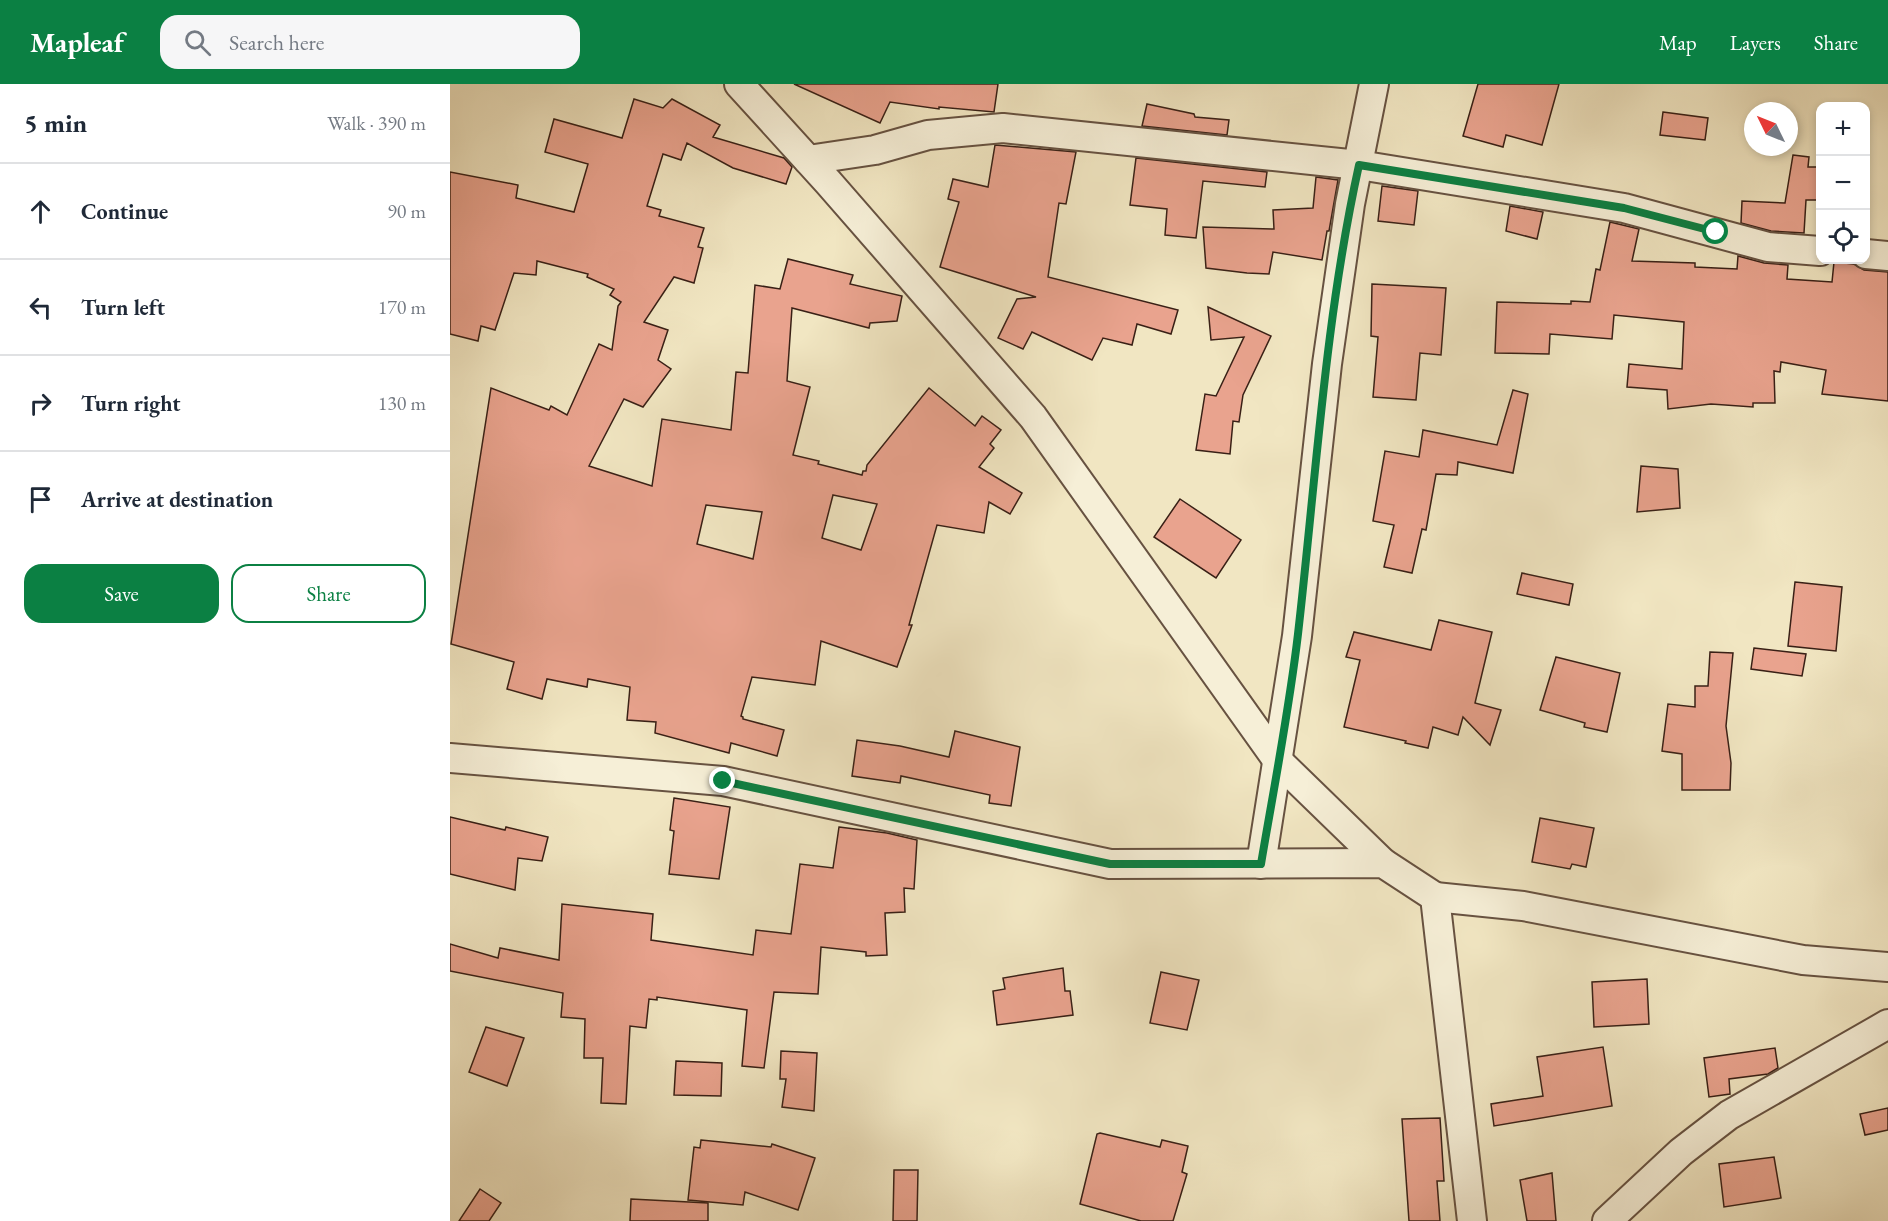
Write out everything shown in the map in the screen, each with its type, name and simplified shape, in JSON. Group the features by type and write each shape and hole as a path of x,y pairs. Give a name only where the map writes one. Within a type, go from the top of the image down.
{"street":[{"path":"739,84 1033,417 1278,761 1383,863 1434,897 1523,906 1803,960 1888,967"},
{"path":"1261,864 1298,636 1327,364 1350,204 1374,84"},
{"path":"808,160 875,150 928,135 1003,128 1359,165 1624,208 1768,247 1816,251"},
{"path":"1870,254 1888,256"},
{"path":"450,758 723,781 1110,864 1383,863"},
{"path":"1434,897 1472,1221"},
{"path":"1607,1221 1682,1152 1729,1115 1888,1023"}],"building":[{"path":"794,84 998,84 994,112 939,107 939,109 890,102 880,123"},
{"path":"1478,84 1559,84 1542,145 1506,135 1503,147 1463,136"},
{"path":"634,99 663,108 672,99 720,125 713,137 784,158 792,167 786,184 733,168 687,143 681,160 663,154 647,206 661,210 659,216 704,228 698,247 703,248 694,283 674,277 644,322 668,330 658,360 671,369 643,407 624,399 589,466 652,486 662,419 731,430 736,372 748,373 755,285 780,289 788,259 853,275 850,284 902,296 897,321 870,323 869,328 792,308 787,381 810,387 793,455 862,475 867,465 929,388 975,426 982,416 1001,430 990,444 994,448 979,467 1022,493 1010,514 989,502 984,533 937,525 909,625 912,625 897,667 821,641 815,685 752,677 741,716 743,719 784,730 777,756 731,743 729,753 655,733 656,722 627,720 630,687 588,679 587,687 547,679 542,699 507,689 514,662 451,644 491,388 549,410 551,406 567,415 599,344 612,350 618,306 621,302 610,295 614,289 587,277 588,274 537,261 536,275 514,273 495,330 481,326 478,341 450,334 450,172 518,185 516,198 574,212 588,164 545,152 554,119 622,138","holes":["833,495 877,504 861,550 822,538","706,505 762,512 753,559 697,544"]},
{"path":"1147,104 1194,114 1195,117 1229,120 1227,135 1142,126"},
{"path":"1663,112 1708,118 1705,140 1660,135"},
{"path":"995,145 1076,152 1066,204 1059,203 1048,277 1178,310 1171,334 1137,324 1132,345 1103,338 1092,360 1032,332 1023,349 998,338 1017,299 1036,297 940,267 959,202 948,199 953,179 988,187"},
{"path":"1793,156 1809,157 1808,167 1816,167 1816,200 1806,200 1804,233 1771,231 1741,223 1742,201 1785,203"},
{"path":"1136,158 1267,172 1265,187 1203,181 1196,238 1165,235 1167,209 1130,205"},
{"path":"1316,177 1338,180 1322,260 1273,252 1269,274 1206,268 1203,227 1274,229 1273,210 1313,208"},
{"path":"1382,186 1418,191 1414,225 1378,221"},
{"path":"1510,206 1543,212 1537,239 1506,231"},
{"path":"1610,222 1639,229 1632,261 1695,263 1695,267 1737,269 1738,256 1764,263 1788,265 1787,279 1832,282 1834,264 1854,264 1864,270 1888,272 1888,401 1822,394 1826,370 1781,362 1780,372 1774,371 1775,403 1753,403 1753,407 1711,404 1668,409 1667,390 1627,387 1629,364 1682,369 1684,322 1614,315 1612,339 1550,334 1549,354 1495,353 1497,302 1571,304 1571,301 1590,302 1596,269 1600,270"},
{"path":"1372,284 1446,288 1441,355 1420,353 1416,400 1373,397 1378,337 1371,336"},
{"path":"1208,307 1271,336 1243,395 1239,422 1233,421 1230,454 1196,450 1205,394 1216,396 1244,337 1211,340"},
{"path":"1513,390 1528,394 1513,473 1458,462 1457,475 1436,474 1426,530 1422,529 1412,573 1384,567 1394,525 1373,521 1385,451 1419,457 1423,430 1497,445"},
{"path":"1641,466 1678,469 1680,508 1637,512"},
{"path":"1180,499 1241,540 1216,578 1154,537"},
{"path":"1522,573 1573,584 1569,605 1517,594"},
{"path":"1795,582 1842,587 1836,651 1788,646"},
{"path":"1439,620 1492,632 1475,703 1501,710 1490,745 1463,717 1458,735 1433,727 1428,748 1344,727 1360,660 1346,657 1354,632 1431,650"},
{"path":"1754,648 1806,654 1802,676 1751,669"},
{"path":"1710,652 1733,653 1726,726 1731,763 1730,790 1682,790 1682,754 1662,751 1668,704 1695,707 1695,686 1708,686"},
{"path":"1556,657 1620,673 1607,732 1584,727 1585,723 1540,710"},
{"path":"955,731 1020,747 1011,806 989,803 990,795 901,776 900,783 852,776 857,740 900,746 949,757"},
{"path":"674,798 730,807 719,879 669,874 674,831 670,830"},
{"path":"450,817 548,837 542,861 518,858 515,890 450,874"},
{"path":"1540,818 1594,828 1586,867 1572,864 1570,869 1532,862"},
{"path":"839,827 887,833 917,840 914,889 904,888 905,912 885,913 887,955 866,956 866,952 821,947 818,994 774,992 764,1068 742,1066 747,1010 657,997 657,1000 649,999 646,1028 630,1026 626,1104 601,1103 603,1058 584,1058 585,1019 561,1017 563,993 450,971 450,944 498,958 500,948 559,960 562,904 653,914 651,940 753,955 756,930 791,934 800,864 833,868"},
{"path":"1063,968 1065,991 1070,991 1073,1015 997,1025 993,991 1005,989 1003,978"},
{"path":"1161,972 1199,980 1187,1030 1150,1023"},
{"path":"1647,979 1649,1024 1594,1027 1592,982"},
{"path":"486,1027 524,1038 507,1086 469,1072"},
{"path":"1603,1047 1612,1106 1494,1126 1491,1104 1543,1096 1537,1057"},
{"path":"1775,1048 1778,1068 1768,1074 1729,1079 1730,1094 1709,1097 1704,1058"},
{"path":"781,1051 817,1053 814,1111 782,1107 786,1079 780,1079"},
{"path":"676,1061 722,1063 721,1096 674,1095"},
{"path":"1888,1108 1888,1130 1865,1135 1860,1114"},
{"path":"1440,1118 1444,1181 1437,1181 1440,1221 1409,1221 1402,1119"},
{"path":"1097,1134 1160,1147 1162,1140 1188,1146 1182,1172 1187,1174 1173,1221 1141,1221 1080,1204"},
{"path":"701,1140 771,1147 772,1144 815,1158 798,1210 745,1192 743,1205 688,1200 694,1147 700,1148"},
{"path":"1774,1157 1781,1198 1724,1207 1719,1164"},
{"path":"894,1170 918,1170 917,1221 893,1221"},
{"path":"1552,1173 1556,1221 1527,1221 1520,1180"},
{"path":"480,1189 501,1203 489,1221 459,1221"},
{"path":"631,1199 708,1203 708,1221 630,1221"}],"route":[{"path":"723,781 1110,864 1261,864 1298,636 1327,364 1350,204 1359,165 1624,208 1716,232"}]}
